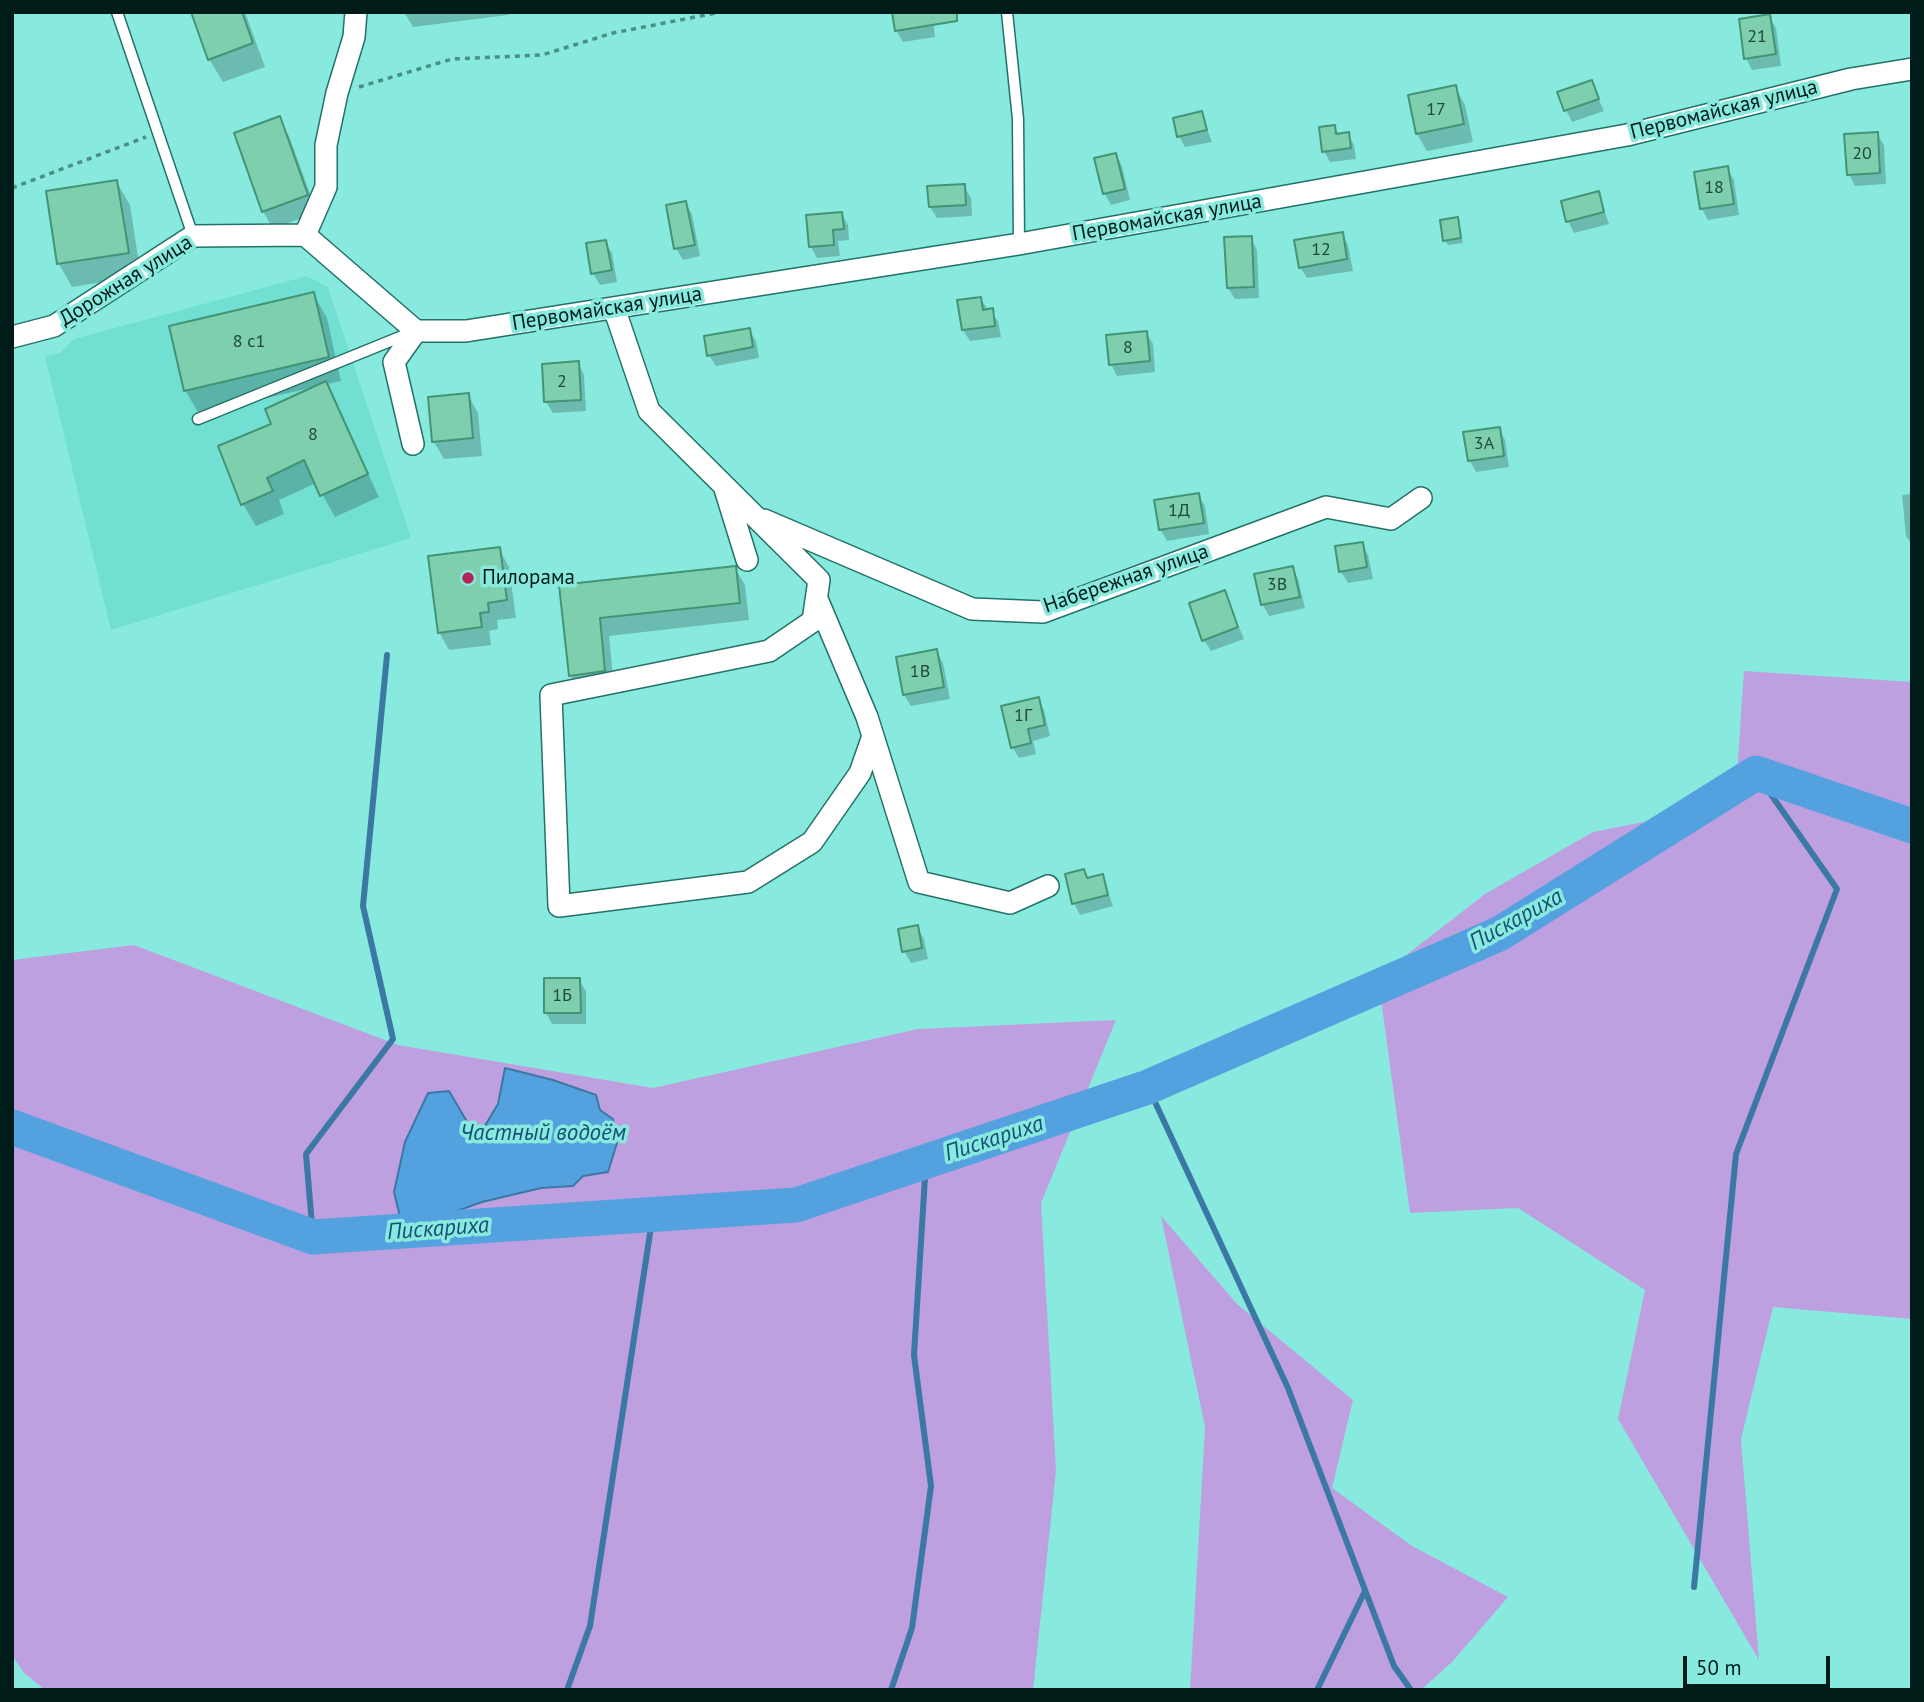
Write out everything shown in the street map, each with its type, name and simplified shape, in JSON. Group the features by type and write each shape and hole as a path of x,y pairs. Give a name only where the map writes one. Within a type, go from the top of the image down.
{"street":[{"path":"356,12 354,37 337,93 326,145 326,187 305,235 416,331 394,362 413,444"},
{"name":"Первомайская улица","path":"416,331 466,331 1019,244 1627,135 1851,79 1912,69"},
{"name":"Дорожная улица","path":"12,337 54,326 192,236 305,235"},
{"path":"614,308 649,411 819,580 813,621 769,651 551,695 559,906 748,882 811,842 860,773 873,736"},
{"path":"724,487 747,560"},
{"name":"Набережная улица","path":"752,515 972,609 1043,612 1326,507 1391,519 1421,498"},
{"path":"817,597 873,736 919,882 1010,903 1048,887"}],"lane":[{"path":"117,12 192,236"},
{"path":"1007,12 1018,119 1019,244"},
{"path":"198,419 416,331"}],"path":[{"path":"337,93 452,59 542,55 613,33 721,12"},
{"path":"12,188 158,133"}],"shaded area":[{"path":"307,276 328,287 411,538 111,630 45,356 60,353 74,339"},
{"path":"1744,671 1912,682 1912,1319 1773,1307 1741,1439 1759,1660 1618,1419 1645,1290 1518,1208 1410,1213 1378,977 1485,894 1593,832 1735,804"},
{"path":"134,945 398,1045 653,1088 918,1029 1116,1020 1041,1203 1056,1471 1033,1690 45,1690 24,1673 12,1655 12,960"},
{"path":"1161,1216 1237,1304 1353,1400 1332,1488 1412,1546 1508,1597 1453,1661 1421,1690 1190,1690 1205,1427"}],"water":[{"name":"Частный водоём","path":"505,1068 553,1080 596,1095 600,1110 613,1119 617,1143 608,1172 583,1176 573,1186 541,1188 482,1202 454,1212 401,1221 394,1192 405,1142 428,1093 449,1091 469,1125 483,1129 498,1104"}],"building":[{"path":"191,12 242,12 253,43 208,60"},
{"path":"892,12 957,12 957,21 895,31"},
{"path":"1770,14 1776,54 1744,59 1739,19"},
{"path":"1592,80 1599,99 1564,111 1557,92"},
{"path":"1456,85 1464,124 1416,134 1408,95"},
{"path":"1202,111 1207,130 1177,137 1173,118"},
{"path":"280,116 308,195 262,212 234,133"},
{"path":"1335,125 1336,134 1349,132 1351,148 1322,152 1319,127"},
{"path":"1878,132 1880,173 1847,175 1844,134"},
{"path":"1116,153 1125,189 1103,194 1094,158"},
{"path":"1728,166 1734,204 1700,209 1694,172"},
{"path":"117,180 129,253 57,264 46,191"},
{"path":"965,184 966,205 929,207 927,186"},
{"path":"1599,191 1604,212 1566,222 1561,201"},
{"path":"686,201 695,245 674,249 666,205"},
{"path":"842,212 844,229 833,230 834,245 809,247 806,215"},
{"path":"1458,217 1461,238 1443,241 1440,220"},
{"path":"1343,232 1347,259 1299,268 1294,240"},
{"path":"1252,236 1254,287 1227,288 1224,237"},
{"path":"606,240 612,270 591,274 586,243"},
{"path":"314,292 329,357 184,391 169,326"},
{"path":"981,297 983,310 993,308 995,326 962,330 957,300"},
{"path":"750,328 753,347 707,356 704,336"},
{"path":"1147,331 1150,361 1109,365 1106,335"},
{"path":"579,361 581,400 544,402 542,364"},
{"path":"326,381 368,474 320,496 304,460 267,478 273,491 241,505 218,446 271,424 265,409"},
{"path":"469,393 473,438 432,442 428,397"},
{"path":"1500,427 1504,456 1468,461 1463,432"},
{"path":"1199,493 1204,523 1159,530 1154,500"},
{"path":"1363,542 1367,567 1339,572 1335,546"},
{"name":"Пилорама","path":"500,547 507,600 488,603 489,612 480,613 482,627 438,633 428,556"},
{"path":"736,566 740,603 600,618 605,671 569,676 559,585"},
{"path":"1293,566 1300,597 1261,605 1254,574"},
{"path":"1225,590 1238,627 1202,641 1189,603"},
{"path":"937,649 944,687 903,695 896,657"},
{"path":"1039,697 1045,725 1028,729 1031,743 1011,748 1001,706"},
{"path":"1084,869 1087,878 1103,874 1108,895 1072,904 1065,874"},
{"path":"918,925 922,948 902,952 898,929"},
{"path":"544,978 580,978 581,1013 544,1013"}],"waterway":[{"path":"313,1237 306,1154 393,1039 363,906 387,655"},
{"path":"1694,1587 1736,1154 1837,889 1756,773"},
{"name":"Пискариха","path":"12,1127 313,1237 796,1205 1148,1087 1499,934 1756,773 1912,826"},
{"path":"1148,1087 1288,1388 1394,1666 1411,1690"},
{"path":"891,1690 912,1628 931,1486 914,1355 926,1161"},
{"path":"567,1690 590,1626 653,1214"},
{"path":"1317,1690 1365,1591"}],"place":[{"name":"Пилорама","path":"468,578"}]}
